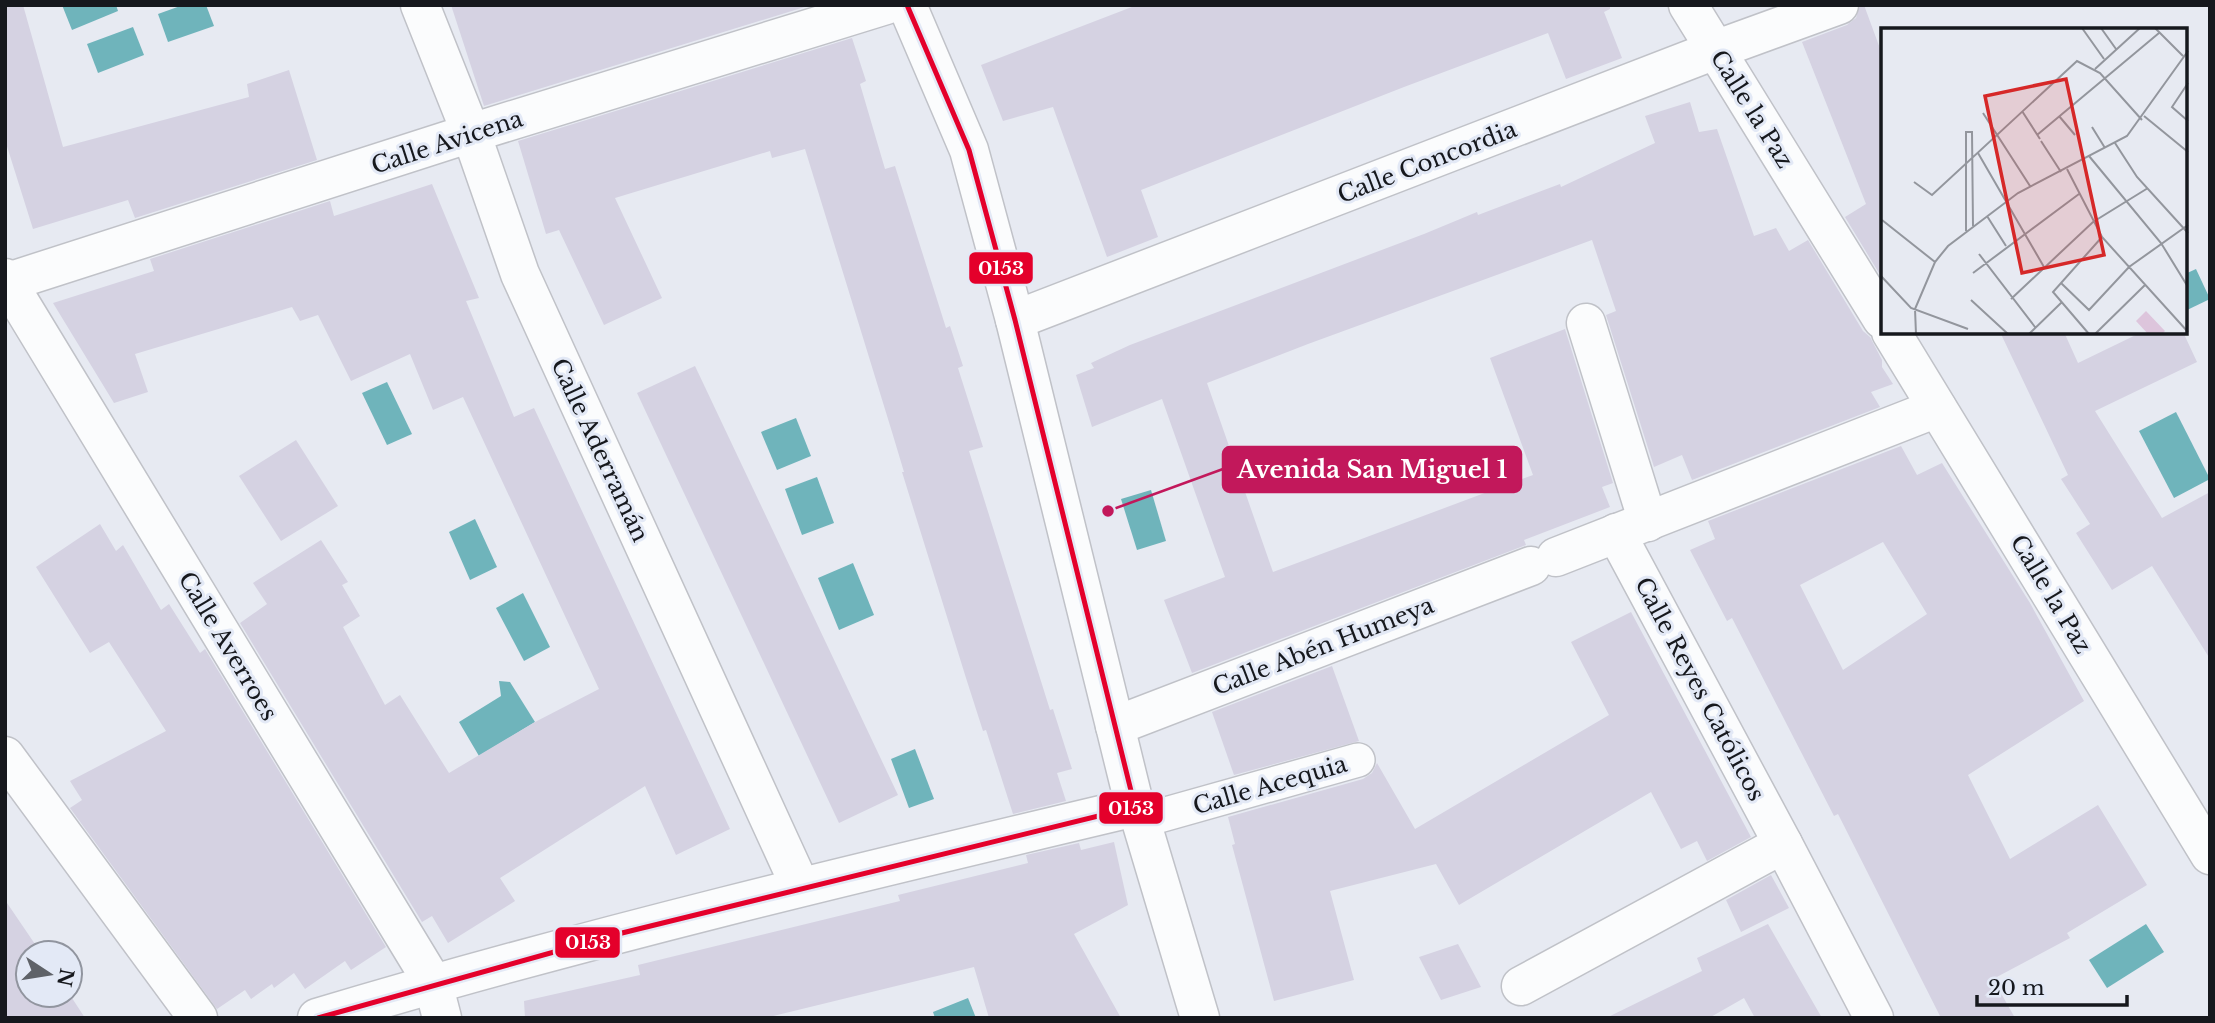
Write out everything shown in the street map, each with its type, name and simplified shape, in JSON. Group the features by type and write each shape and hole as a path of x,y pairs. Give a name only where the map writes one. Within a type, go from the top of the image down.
{"street":[{"name":"Calle Aderramán","path":"420,5 471,134 520,274 800,886"},
{"name":"Calle Avicena","path":"7,280 886,5"},
{"path":"907,5 970,150 1138,814 1200,1018"},
{"name":"Calle la Paz","path":"1688,5 1881,317"},
{"name":"Calle Concordia","path":"1015,320 1839,5"},
{"name":"Calle Averroes","path":"7,280 438,1000"},
{"name":"Calle Reyes Católicos","path":"1586,323 1632,528 1783,844 1874,1018"},
{"name":"Calle la Paz","path":"1892,334 2210,855"},
{"name":"Calle Abén Humeya","path":"1115,726 1937,408"},
{"path":"5,756 198,1018"},
{"name":"Calle Acequia","path":"1138,814 1358,760"},
{"path":"317,1018 438,1000 800,886 1138,814"},
{"path":"1521,986 1783,844"}],"water":[{"path":"62,5 116,5 118,11 72,30"},
{"path":"183,5 206,5 214,26 168,42 158,14"},
{"path":"133,27 144,55 98,73 87,44"},
{"path":"2196,269 2210,299 2187,310 2187,273"},
{"path":"387,382 412,434 387,445 362,393"},
{"path":"2176,412 2210,479 2174,498 2139,431"},
{"path":"796,418 811,456 777,470 761,432"},
{"path":"817,477 834,523 802,535 785,489"},
{"path":"1151,490 1166,541 1137,550 1121,499"},
{"path":"475,519 497,567 470,580 449,532"},
{"path":"853,563 874,615 839,630 818,578"},
{"path":"523,593 550,647 524,661 496,608"},
{"path":"499,681 510,682 535,722 479,756 459,722 501,696"},
{"path":"915,749 934,799 909,808 891,759"},
{"path":"2146,924 2164,952 2107,988 2089,960"},
{"path":"968,998 976,1018 935,1018 933,1012"}],"building":[{"path":"5,5 23,5 63,147 249,97 247,84 289,70 317,160 135,218 128,200 33,229 5,140"},
{"path":"451,5 811,5 484,106"},
{"path":"1137,5 1610,5 1610,9 1604,12 1622,58 1566,79 1548,33 1404,87 1141,190 1158,237 1107,257 1053,107 1003,121 981,65"},
{"path":"1860,5 1864,5 1881,51 1881,276 1845,217 1866,204 1802,42 1847,25 1856,18"},
{"path":"852,38 866,81 860,84 885,169 895,166 946,328 950,326 963,366 958,368 983,447 969,451 1050,710 1053,709 1072,769 1057,773 1066,801 1013,814 966,678 805,149 772,158 770,151 615,198 662,298 604,325 559,230 546,234 518,141"},
{"path":"1690,102 1699,132 1717,129 1754,236 1776,228 1789,251 1808,240 1863,331 1870,337 1882,360 1882,367 1893,384 1871,392 1880,407 1692,480 1682,455 1654,467 1606,315 1616,311 1592,240 1207,383 1273,572 1533,475 1490,358 1565,329 1613,483 1602,487 1610,507 1524,540 1526,545 1192,673 1164,600 1225,577 1162,399 1092,427 1076,375 1094,368 1091,363 1130,345 1477,212 1478,215 1560,184 1561,187 1655,143 1645,116"},
{"path":"432,184 479,298 466,301 514,417 534,408 730,829 676,855 645,786 500,878 515,901 448,943 432,916 422,922 240,623 267,604 253,583 321,540 348,582 342,585 360,616 343,627 385,705 400,695 449,773 535,722 599,689 463,397 433,410 410,354 351,381 318,315 300,321 292,307 135,354 148,392 114,403 53,303 154,271 150,259 330,201 334,216"},
{"path":"2001,334 2065,334 2078,363 2138,334 2184,334 2197,362 2095,411 2162,518 2210,492 2210,659 2152,566 2112,590 2076,533 2090,524 2061,479 2068,475"},
{"path":"695,366 898,795 839,823 637,393"},
{"path":"296,440 338,506 281,541 239,476"},
{"path":"1901,446 1917,475 1942,463 2030,603 2084,701 1968,775 2010,859 2098,805 2147,885 2067,933 2070,938 1993,979 2015,1018 1941,1018 1838,814 1834,816 1732,618 1727,621 1690,550 1715,539 1708,521","holes":["1883,542 1927,614 1843,670 1800,585"]},
{"path":"100,524 116,551 123,545 161,610 169,604 200,653 205,649 386,947 351,970 345,961 305,989 294,973 274,988 272,984 251,999 245,990 217,1009 70,808 82,800 70,781 166,731 109,642 90,653 36,567"},
{"path":"1631,612 1751,837 1707,861 1697,841 1681,849 1651,792 1459,905 1436,864 1330,891 1354,980 1274,1001 1232,845 1235,844 1228,817 1363,779 1372,773 1377,763 1415,829 1609,715 1571,642"},
{"path":"1332,666 1359,741 1234,775 1212,712"},
{"path":"1114,842 1128,905 1074,934 1121,1018 989,1018 974,967 765,1018 525,1018 524,1001 640,975 638,965 900,901 898,895 1028,863 1026,855 1079,843 1081,850"},
{"path":"1771,875 1789,908 1741,932 1726,900"},
{"path":"5,900 31,939 14,939 14,1009 79,1009 85,1018 5,1018"},
{"path":"1768,924 1822,1018 1755,1018 1744,998 1709,1018 1606,1018 1702,971 1697,958"},
{"path":"1458,944 1481,987 1441,1000 1419,957"}],"transit line":[{"name":"0153","path":"318,1018 622,933 1135,807 1015,320 969,150 907,5"}],"place":[{"name":"Avenida San Miguel 1","path":"1108,511"}]}
